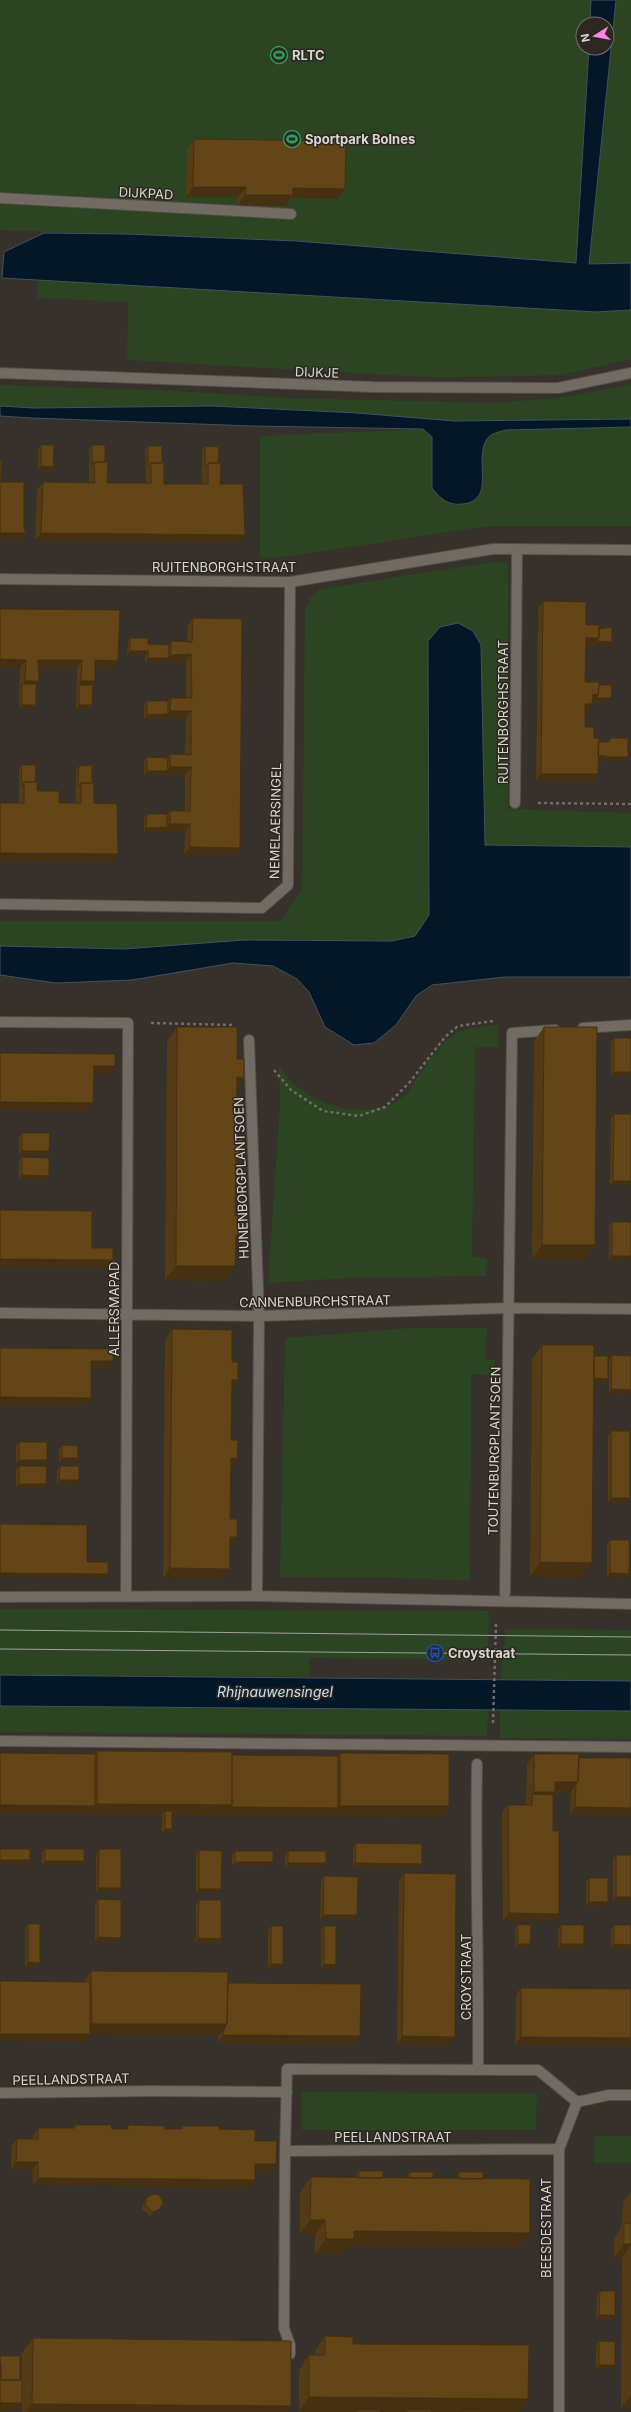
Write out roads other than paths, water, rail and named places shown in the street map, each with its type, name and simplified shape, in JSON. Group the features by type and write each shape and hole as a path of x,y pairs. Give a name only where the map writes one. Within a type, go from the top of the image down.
{"street":[{"name":"DIJKPAD","path":"0,198 291,214"},
{"name":"DIJKJE","path":"0,373 374,387 558,388 631,373"},
{"name":"RUITENBORGHSTRAAT","path":"0,578 290,582 493,549 631,550"},
{"name":"RUITENBORGHSTRAAT","path":"515,803 517,549"},
{"name":"NEMELAERSINGEL","path":"0,904 262,908 288,885 290,582"},
{"name":"ALLERSMAPAD","path":"0,1022 128,1023 126,1595"},
{"path":"509,1308 512,1033 631,1025"},
{"name":"HUNENBORGPLANTSOEN","path":"249,1040 259,1316"},
{"name":"CANNENBURCHSTRAAT","path":"0,1314 259,1316 509,1308 631,1309"},
{"name":"TOUTENBURGPLANTSOEN","path":"506,1594 509,1308"},
{"path":"256,1596 259,1316"},
{"path":"0,1596 256,1596 631,1604"},
{"path":"0,1741 631,1747"},
{"name":"CROYSTRAAT","path":"477,1764 475,1869 479,1921 478,2070"},
{"path":"290,2368 290,2345 284,2328 287,2069 538,2070 577,2102 609,2095 631,2095"},
{"name":"PEELLANDSTRAAT","path":"0,2093 151,2091 286,2092"},
{"name":"BEESDESTRAAT","path":"559,2412 559,2149 577,2102"},
{"name":"PEELLANDSTRAAT","path":"285,2151 559,2149"}],"water":[{"path":"591,0 616,0 614,16 590,16"},
{"path":"589,56 610,56 589,264 631,263 631,310 596,312 2,278 4,252 44,233 126,234 296,241 576,263"},
{"path":"0,406 34,408 212,406 357,413 454,421 631,419 631,427 506,430 493,434 487,439 483,447 482,487 479,495 473,501 463,504 453,504 445,501 432,488 432,437 423,429 253,426 32,418 0,416"},
{"path":"458,623 473,631 481,645 485,845 631,847 631,977 505,977 432,985 416,996 396,1025 374,1043 354,1045 325,1027 309,992 297,979 273,966 233,963 132,980 56,983 0,975 0,946 124,949 244,940 392,941 415,936 429,915 428,641 440,627"},
{"name":"Rhijnauwensingel","path":"0,1675 631,1681 631,1711 0,1706"}],"tram line":[{"path":"0,1630 631,1637"},
{"path":"0,1649 631,1655"}],"place":[{"name":"RLTC","path":"279,55"},
{"name":"Sportpark Bolnes","path":"292,139"},
{"name":"Croystraat","path":"435,1653"}]}
